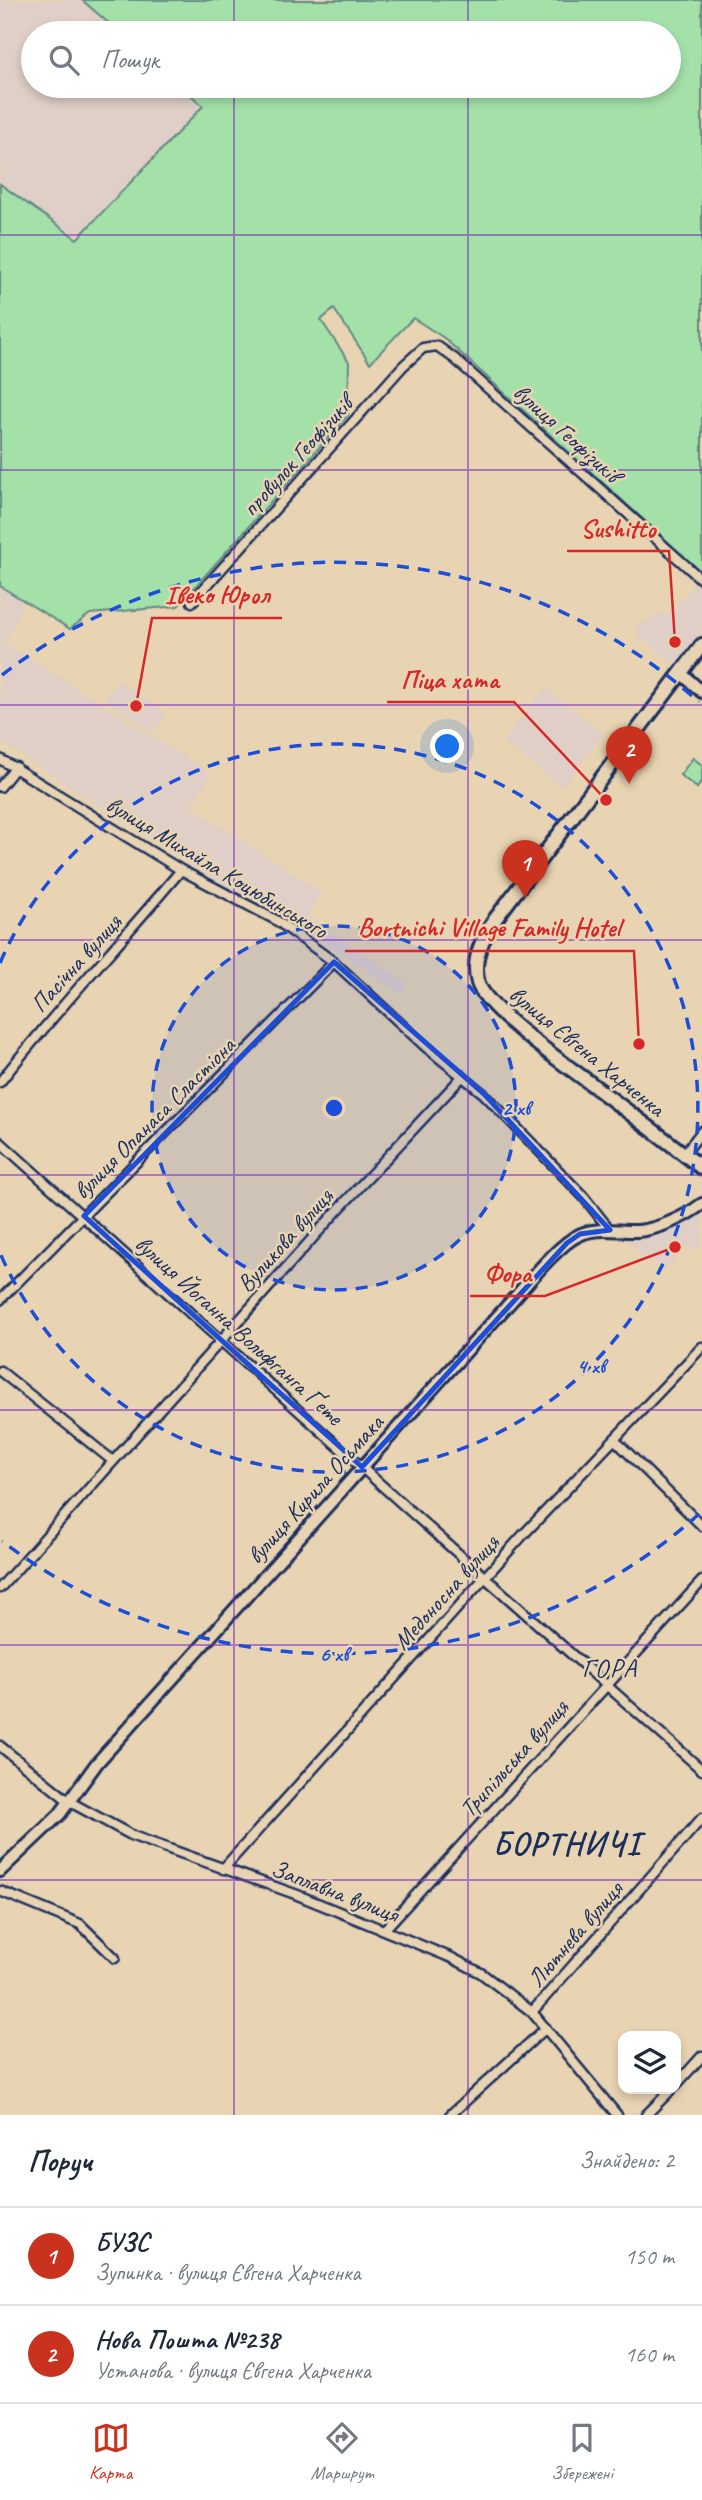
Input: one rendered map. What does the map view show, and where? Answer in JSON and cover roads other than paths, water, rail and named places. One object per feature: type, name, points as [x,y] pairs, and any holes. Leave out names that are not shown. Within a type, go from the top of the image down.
[{"type":"main road","name":"вулиця Євгена Харченка","points":[[702,645],[496,918],[479,948],[477,962],[478,981],[484,994],[494,1005],[532,1039],[702,1168]]},
{"type":"street","name":"вулиця Геофізиків","points":[[437,346],[566,456],[702,580]]},
{"type":"street","name":"провулок Геофізиків","points":[[192,602],[403,366],[423,348],[437,346]]},
{"type":"street","points":[[681,673],[702,692]]},
{"type":"street","name":"вулиця Михайла Коцюбинського","points":[[0,759],[181,870],[276,920],[334,962],[398,1023],[484,1094],[583,1196],[610,1230]]},
{"type":"street","points":[[0,787],[16,767]]},
{"type":"street","name":"Пасічна вулиця","points":[[0,1082],[57,1012],[122,941],[181,870]]},
{"type":"street","name":"вулиця Опанаса Сластіона","points":[[0,1300],[334,962]]},
{"type":"street","name":"Вуликова вулиця","points":[[0,1588],[336,1212],[462,1077]]},
{"type":"street","points":[[684,1154],[702,1131]]},
{"type":"street","name":"вулиця Йоганна Вольфганга Ґете","points":[[0,1142],[702,1770]]},
{"type":"street","name":"вулиця Кирила Осьмака","points":[[0,1871],[46,1829],[97,1763],[567,1243],[580,1234],[610,1230],[640,1231],[660,1226],[702,1204]]},
{"type":"street","name":"Медоносна вулиця","points":[[223,1869],[485,1577],[702,1347]]},
{"type":"street","points":[[0,1371],[113,1461]]},
{"type":"street","points":[[615,1440],[702,1526]]},
{"type":"street","name":"Трипільська вулиця","points":[[384,1930],[702,1581]]},
{"type":"street","name":"Заплавна вулиця","points":[[1,1749],[70,1801],[133,1836],[295,1894],[452,1958],[481,1973],[533,2012],[617,2115]]},
{"type":"street","name":"Лютнева вулиця","points":[[533,2012],[702,1818]]},
{"type":"street","points":[[0,1891],[80,1924],[115,1958]]},
{"type":"street","points":[[450,2115],[546,2028]]},
{"type":"street","points":[[681,2079],[702,2056]]},
{"type":"street","points":[[646,2115],[667,2094]]},
{"type":"place","name":"Sushitto","points":[[675,642]]},
{"type":"place","name":"Івеко Юрол","points":[[136,706]]},
{"type":"place","name":"Нова Пошта №238","points":[[629,784]]},
{"type":"place","name":"Піца хата","points":[[606,800]]},
{"type":"place","name":"БУЗС","points":[[525,898]]},
{"type":"place","name":"Bortnichi Village Family Hotel","points":[[639,1044]]},
{"type":"place","name":"Фора","points":[[675,1247]]},
{"type":"district","name":"ГОРА","points":[[610,1668]]},
{"type":"district","name":"БОРТНИЧІ","points":[[567,1843]]}]
